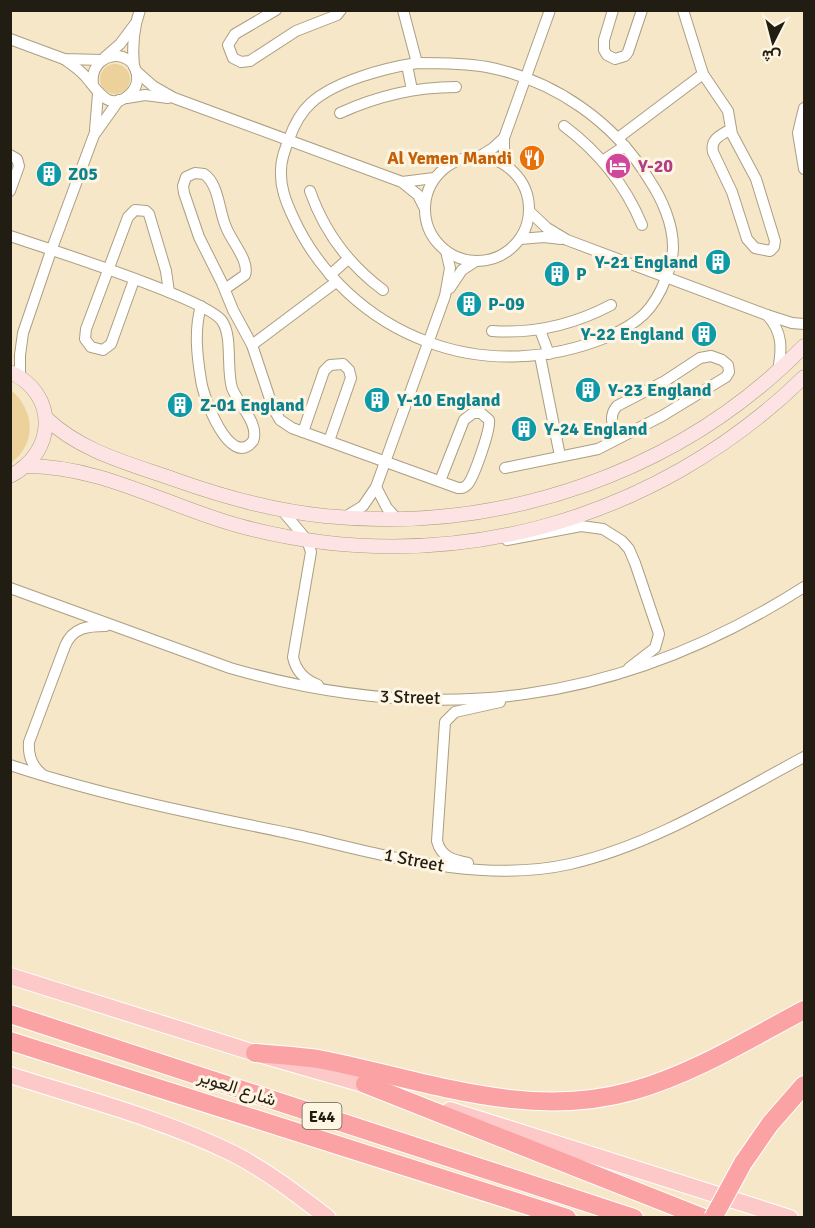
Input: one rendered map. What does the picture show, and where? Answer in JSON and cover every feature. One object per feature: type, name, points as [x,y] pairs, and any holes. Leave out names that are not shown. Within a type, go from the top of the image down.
[{"type":"highway","points":[[255,1053],[317,1059],[494,1099],[548,1103],[576,1102],[630,1092],[679,1075],[804,1010]]},
{"type":"highway","name":"شارع العوير","points":[[10,1014],[634,1218]]},
{"type":"highway","name":"شارع العوير","points":[[10,1041],[567,1218]]},
{"type":"highway","points":[[364,1084],[704,1218]]},
{"type":"highway","points":[[713,1218],[743,1163],[770,1124],[804,1084]]},
{"type":"main road","points":[[10,976],[255,1053],[551,1140],[790,1218]]},
{"type":"main road","points":[[10,1075],[168,1125],[235,1155],[295,1192],[328,1218]]},
{"type":"street","points":[[94,135],[96,90],[93,71],[120,44],[135,24],[140,10]]},
{"type":"street","points":[[276,10],[232,37],[228,45],[233,58],[241,62],[250,60],[296,31],[337,15],[341,10]]},
{"type":"street","points":[[403,10],[412,64],[412,90]]},
{"type":"street","points":[[508,167],[504,154],[504,138],[550,10]]},
{"type":"street","points":[[613,10],[603,45],[607,54],[615,59],[625,56],[628,52],[642,10]]},
{"type":"street","points":[[683,10],[703,74],[728,111],[731,129],[748,160],[764,198],[775,241],[770,251],[755,248],[747,239],[732,192],[713,152],[714,140],[731,129]]},
{"type":"street","points":[[10,476],[27,466],[37,454],[43,440],[46,418],[36,392],[15,374],[22,333],[94,135],[137,84],[135,24]]},
{"type":"street","points":[[10,39],[64,59],[81,72],[108,100],[145,95],[174,98]]},
{"type":"street","points":[[64,59],[121,57],[148,82],[174,98],[402,182],[418,195],[424,208],[428,228],[446,251],[477,261]]},
{"type":"street","points":[[412,64],[472,65],[526,78],[576,103],[621,142],[645,172],[666,214],[673,238],[666,277],[651,308],[634,323],[592,342],[544,355],[518,357],[484,355],[428,343],[380,317],[333,279],[298,228],[284,193],[281,172],[288,141],[302,114],[316,99],[359,77],[412,64]]},
{"type":"street","points":[[604,160],[621,142],[703,74]]},
{"type":"street","points":[[340,113],[368,101],[412,90],[456,87]]},
{"type":"street","points":[[804,108],[798,134],[804,170]]},
{"type":"street","points":[[564,126],[604,160],[625,190],[642,225]]},
{"type":"street","points":[[480,156],[504,138]]},
{"type":"street","points":[[10,155],[17,159],[19,166],[10,191]]},
{"type":"street","points":[[424,208],[429,187],[434,178],[443,168],[467,157],[480,156],[508,167],[520,179],[527,194],[529,211],[520,239],[501,255],[477,261],[462,270],[445,296]]},
{"type":"street","points":[[225,289],[245,276],[246,265],[226,230],[212,181],[200,173],[190,174],[186,177],[183,186],[198,237],[252,345],[276,414],[286,425],[303,432],[386,460],[440,481],[458,488],[468,484],[490,428],[489,420],[484,415],[473,413],[464,420],[440,481]]},
{"type":"street","points":[[402,182],[434,178]]},
{"type":"street","points":[[310,190],[323,222],[348,259],[383,290]]},
{"type":"street","points":[[134,280],[111,345],[103,350],[94,349],[87,343],[85,334],[128,217],[135,210],[146,211],[151,219],[166,272],[169,292]]},
{"type":"street","points":[[529,211],[547,228],[567,240],[767,315],[792,323],[804,324]]},
{"type":"street","points":[[10,236],[169,292],[201,306],[217,315],[225,327],[231,382],[235,396],[255,431],[253,441],[246,448],[240,449],[231,445],[205,399],[200,379],[196,338],[201,306]]},
{"type":"street","points":[[520,239],[544,237],[567,240]]},
{"type":"street","points":[[343,518],[363,506],[376,487],[445,296],[450,268],[446,251]]},
{"type":"street","points":[[252,345],[333,279],[348,259]]},
{"type":"street","points":[[492,331],[540,330],[583,319],[611,305]]},
{"type":"street","points":[[767,315],[776,327],[780,339],[781,352],[778,371]]},
{"type":"street","points":[[540,330],[560,456]]},
{"type":"street","points":[[10,349],[22,333]]},
{"type":"street","points":[[46,418],[66,435],[94,450],[207,491],[281,509],[343,518],[398,520],[449,517],[507,508],[563,493],[609,477],[642,462],[690,436],[735,405],[778,371],[804,346]]},
{"type":"street","points":[[505,468],[560,456],[588,453],[662,416],[726,377],[729,372],[728,365],[722,360],[704,357],[617,406],[612,411],[611,419],[617,438]]},
{"type":"street","points":[[303,432],[324,371],[330,365],[343,364],[349,370],[351,378],[329,441]]},
{"type":"street","points":[[483,541],[531,531],[578,516],[676,473],[749,426],[804,377]]},
{"type":"street","points":[[27,466],[47,466],[87,473],[224,521],[261,531],[339,544],[391,547],[428,546],[527,537],[581,526],[603,529],[622,541],[629,549],[659,633],[655,648],[620,675]]},
{"type":"street","points":[[376,487],[387,508],[398,520]]},
{"type":"street","points":[[281,509],[307,540],[311,552],[303,606],[294,645],[294,663],[300,673],[310,681],[341,693]]},
{"type":"street","name":"3 Street","points":[[10,588],[230,668],[288,683],[341,693],[414,699],[515,697],[620,675],[695,647],[756,617],[804,587]]},
{"type":"street","points":[[45,777],[33,765],[29,742],[67,640],[81,628],[113,626]]},
{"type":"street","points":[[497,870],[450,859],[441,852],[438,846],[444,727],[448,718],[455,712],[515,697]]},
{"type":"street","name":"1 Street","points":[[10,765],[45,777],[121,797],[379,853],[459,868],[497,870],[545,868],[592,858],[615,850],[673,826],[804,758]]},
{"type":"shaded area","points":[[115,64],[126,68],[130,79],[126,90],[115,94],[104,90],[100,79],[104,68]]},
{"type":"shaded area","points":[[11,390],[25,407],[30,427],[25,446],[11,463]]},
{"type":"place","name":"Al Yemen Mandi","points":[[532,158]]},
{"type":"place","name":"Y-20","points":[[618,166]]},
{"type":"place","name":"Z05","points":[[49,174]]},
{"type":"place","name":"Y-21 England","points":[[718,262]]},
{"type":"place","name":"P","points":[[557,274]]},
{"type":"place","name":"P-09","points":[[469,304]]},
{"type":"place","name":"Y-22 England","points":[[704,334]]},
{"type":"place","name":"Y-23 England","points":[[588,390]]},
{"type":"place","name":"Y-10 England","points":[[377,400]]},
{"type":"place","name":"Z-01 England","points":[[180,405]]},
{"type":"place","name":"Y-24 England","points":[[524,429]]}]
